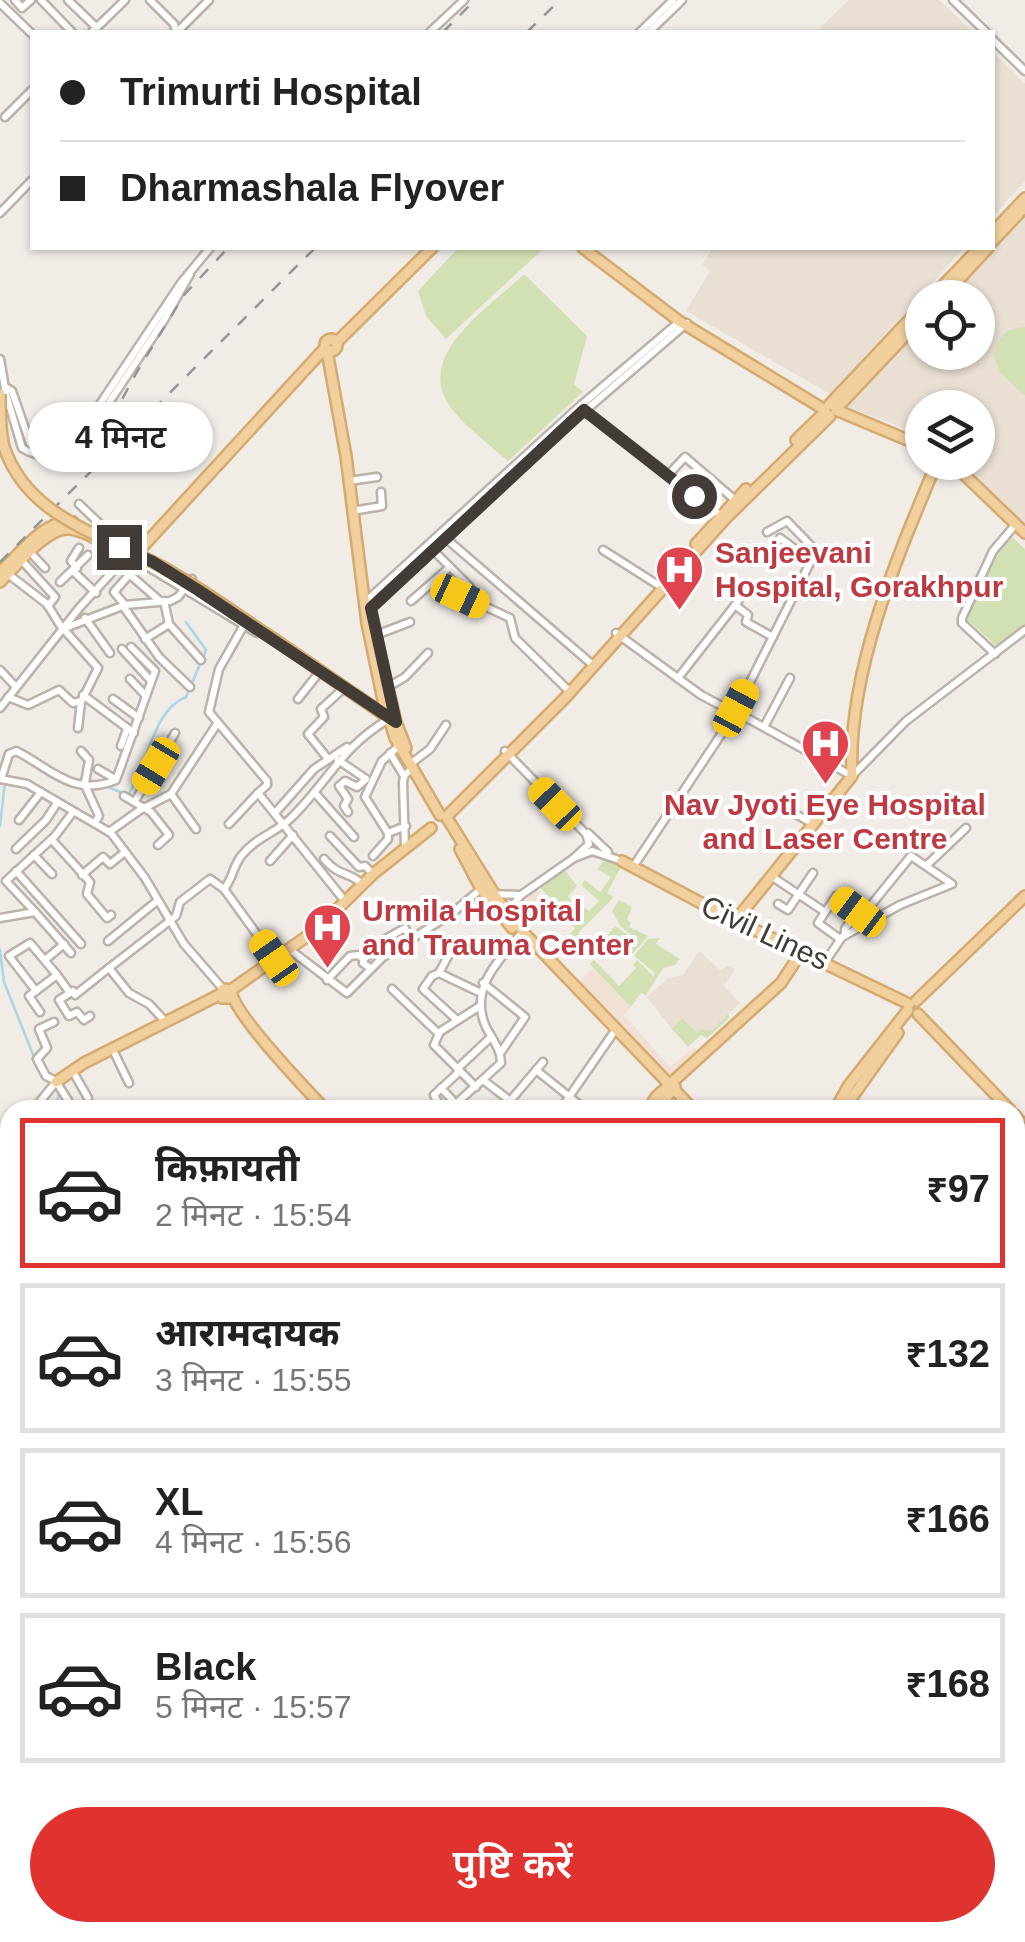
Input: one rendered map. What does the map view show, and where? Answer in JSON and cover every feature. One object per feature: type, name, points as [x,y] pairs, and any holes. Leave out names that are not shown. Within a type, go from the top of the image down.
[{"type":"main road","points":[[995,230],[1025,198]]},
{"type":"main road","points":[[995,240],[1025,207]]},
{"type":"main road","points":[[4,573],[52,534],[70,529],[132,554],[330,345],[427,250]]},
{"type":"main road","points":[[589,250],[684,322],[830,410],[905,439]]},
{"type":"main road","points":[[948,280],[977,250]]},
{"type":"main road","points":[[958,280],[985,250]]},
{"type":"main road","points":[[56,1082],[164,1020],[226,993],[316,930],[373,874],[444,817],[592,665],[734,500],[830,410],[905,325]]},
{"type":"main road","points":[[618,635],[723,517],[905,335]]},
{"type":"main road","points":[[330,345],[368,605],[394,750],[444,817],[519,936],[566,978]]},
{"type":"main road","points":[[0,582],[45,530],[64,521],[75,522],[129,548],[137,545],[314,350],[330,345]]},
{"type":"main road","points":[[3,391],[4,448],[22,478],[48,508],[80,530],[170,572],[363,698],[391,720],[409,769]]},
{"type":"main road","points":[[736,920],[852,776],[850,746],[876,620],[929,480]]},
{"type":"main road","points":[[970,480],[1025,533]]},
{"type":"main road","points":[[368,605],[388,687],[387,699]]},
{"type":"main road","points":[[363,698],[387,699]]},
{"type":"main road","name":"Civil Lines","points":[[622,861],[915,1008],[999,1100]]},
{"type":"main road","points":[[488,890],[681,1100]]},
{"type":"main road","points":[[841,1100],[915,1008],[1025,899]]},
{"type":"main road","points":[[660,1100],[781,983],[804,951]]},
{"type":"main road","points":[[226,993],[317,1100]]},
{"type":"main road","points":[[850,1100],[915,1008]]},
{"type":"street","points":[[14,0],[22,8],[31,0]]},
{"type":"street","points":[[41,0],[70,30]]},
{"type":"street","points":[[68,0],[94,30],[125,0]]},
{"type":"street","points":[[150,0],[176,30]]},
{"type":"street","points":[[179,30],[209,0]]},
{"type":"street","points":[[432,30],[464,0]]},
{"type":"street","points":[[642,30],[672,0]]},
{"type":"street","points":[[651,30],[682,0]]},
{"type":"street","points":[[953,0],[984,30]]},
{"type":"street","points":[[0,2],[30,32]]},
{"type":"street","points":[[995,42],[1025,71]]},
{"type":"street","points":[[5,117],[30,92]]},
{"type":"street","points":[[0,213],[30,182]]},
{"type":"street","points":[[0,358],[3,391],[22,448],[33,454],[53,454],[78,447],[208,250]]},
{"type":"street","points":[[368,605],[582,408],[684,322]]},
{"type":"street","points":[[582,408],[723,517]]},
{"type":"street","points":[[668,475],[684,457],[734,500]]},
{"type":"street","points":[[351,481],[377,477]]},
{"type":"street","points":[[355,511],[382,506],[381,492]]},
{"type":"street","points":[[78,504],[120,544]]},
{"type":"street","points":[[634,867],[735,713],[811,562],[816,548],[788,522],[783,521],[767,532]]},
{"type":"street","points":[[995,654],[962,624],[962,618],[993,551],[1016,524]]},
{"type":"street","points":[[368,605],[433,550],[443,536]]},
{"type":"street","points":[[443,536],[592,665]]},
{"type":"street","points":[[780,538],[811,562]]},
{"type":"street","points":[[79,548],[71,560],[75,570],[96,592]]},
{"type":"street","points":[[433,550],[470,586]]},
{"type":"street","points":[[603,550],[658,586]]},
{"type":"street","points":[[30,552],[45,568]]},
{"type":"street","points":[[0,708],[64,628],[132,554]]},
{"type":"street","points":[[132,554],[192,579],[279,638],[275,644],[132,554]]},
{"type":"street","points":[[60,582],[88,555]]},
{"type":"street","points":[[25,564],[55,596],[48,606]]},
{"type":"street","points":[[121,567],[162,602],[170,624],[200,660]]},
{"type":"street","points":[[412,601],[450,567]]},
{"type":"street","points":[[4,573],[48,606],[98,668],[82,698],[78,728]]},
{"type":"street","points":[[129,575],[114,592],[145,640],[190,687]]},
{"type":"street","points":[[64,628],[124,606],[178,597],[192,579]]},
{"type":"street","points":[[460,596],[512,620],[515,638],[568,690]]},
{"type":"street","points":[[678,678],[737,602],[748,615],[746,622],[773,637]]},
{"type":"street","points":[[86,618],[110,653]]},
{"type":"street","points":[[376,635],[410,622]]},
{"type":"street","points":[[145,640],[170,624]]},
{"type":"street","points":[[229,824],[267,786],[267,781],[210,712],[226,652],[244,625]]},
{"type":"street","points":[[618,635],[708,700],[852,776],[906,721],[1025,630]]},
{"type":"street","points":[[131,648],[155,671]]},
{"type":"street","points":[[122,649],[151,681]]},
{"type":"street","points":[[388,687],[405,677],[428,653]]},
{"type":"street","points":[[121,746],[139,718],[159,656]]},
{"type":"street","points":[[0,670],[16,687]]},
{"type":"street","points":[[298,699],[321,670]]},
{"type":"street","points":[[764,727],[790,678]]},
{"type":"street","points":[[130,679],[146,696]]},
{"type":"street","points":[[328,758],[308,734],[324,717],[321,709],[345,687]]},
{"type":"street","points":[[8,698],[28,706],[60,690],[73,703],[82,698]]},
{"type":"street","points":[[82,698],[130,731]]},
{"type":"street","points":[[114,698],[139,718]]},
{"type":"street","points":[[275,813],[328,758],[391,720]]},
{"type":"street","points":[[109,832],[170,794],[217,724]]},
{"type":"street","points":[[404,848],[409,769],[430,749],[446,725]]},
{"type":"street","points":[[116,780],[130,731]]},
{"type":"street","points":[[135,800],[174,733]]},
{"type":"street","points":[[224,889],[232,879],[238,859],[250,846],[285,823],[352,746]]},
{"type":"street","points":[[348,812],[344,806],[348,800],[339,786],[346,781],[358,787],[368,781],[394,750]]},
{"type":"street","points":[[116,780],[84,783],[58,778],[16,751],[6,759],[2,779],[22,782],[109,832],[126,852],[168,921],[206,973],[226,993]]},
{"type":"street","points":[[81,751],[89,760],[84,783],[98,816],[95,822]]},
{"type":"street","points":[[508,752],[592,846],[622,861]]},
{"type":"street","points":[[338,760],[368,781]]},
{"type":"street","points":[[98,769],[116,780]]},
{"type":"street","points":[[309,774],[322,784]]},
{"type":"street","points":[[368,781],[365,797],[388,833],[388,840],[373,856]]},
{"type":"street","points":[[19,820],[40,792]]},
{"type":"street","points":[[315,793],[354,836]]},
{"type":"street","points":[[170,794],[196,830]]},
{"type":"street","points":[[258,794],[344,900]]},
{"type":"street","points":[[124,796],[146,808],[169,835],[158,844]]},
{"type":"street","points":[[773,801],[813,824]]},
{"type":"street","points":[[16,849],[58,803]]},
{"type":"street","points":[[71,953],[6,881],[52,840],[73,812]]},
{"type":"street","points":[[388,833],[406,826]]},
{"type":"street","points":[[926,866],[966,828]]},
{"type":"street","points":[[270,861],[293,835]]},
{"type":"street","points":[[330,836],[359,866],[366,866],[373,874]]},
{"type":"street","points":[[52,840],[91,884],[87,894],[108,918],[111,915]]},
{"type":"street","points":[[507,912],[520,895],[592,846]]},
{"type":"street","points":[[82,875],[103,857],[110,864],[126,852]]},
{"type":"street","points":[[34,855],[52,874]]},
{"type":"street","points":[[825,962],[845,929],[910,856],[952,884],[843,937]]},
{"type":"street","points":[[324,860],[340,875],[352,875],[362,884]]},
{"type":"street","points":[[16,871],[81,944]]},
{"type":"street","points":[[778,904],[788,910],[812,873]]},
{"type":"street","points":[[771,876],[826,912]]},
{"type":"street","points":[[36,991],[8,958],[30,943],[75,994],[179,912],[180,902],[203,883],[214,880],[274,958]]},
{"type":"street","points":[[289,948],[347,993],[370,968],[488,890],[520,895]]},
{"type":"street","points":[[843,937],[819,924],[836,896],[871,921]]},
{"type":"street","points":[[108,941],[157,901]]},
{"type":"street","points":[[0,918],[36,914],[48,906]]},
{"type":"street","points":[[364,960],[400,930],[405,928],[411,941]]},
{"type":"street","points":[[459,1100],[501,1062],[480,1006],[480,992],[519,936]]},
{"type":"street","points":[[45,960],[64,944]]},
{"type":"street","points":[[454,945],[439,973],[432,976],[423,990],[457,1020]]},
{"type":"street","points":[[327,980],[350,956],[358,955],[370,968]]},
{"type":"street","points":[[109,968],[129,993],[164,1020]]},
{"type":"street","points":[[439,973],[480,992]]},
{"type":"street","points":[[40,1012],[29,996],[57,975]]},
{"type":"street","points":[[483,983],[526,1017],[500,1053]]},
{"type":"street","points":[[392,989],[438,1033]]},
{"type":"street","points":[[70,992],[60,1000],[68,1016],[77,1012],[84,1020],[90,1016]]},
{"type":"street","points":[[476,1087],[434,1045],[438,1033],[480,1006]]},
{"type":"street","points":[[54,1022],[39,1029],[47,1048],[37,1059],[66,1099]]},
{"type":"street","points":[[567,1100],[614,1028]]},
{"type":"street","points":[[439,1100],[434,1096],[492,1038]]},
{"type":"street","points":[[113,1050],[129,1083]]},
{"type":"street","points":[[511,1100],[543,1062]]},
{"type":"street","points":[[72,1070],[88,1098]]},
{"type":"street","points":[[536,1070],[573,1100]]},
{"type":"street","points":[[483,1080],[509,1100]]},
{"type":"street","points":[[41,1100],[56,1082]]},
{"type":"street","points":[[441,1088],[446,1100]]},
{"type":"shaded area","points":[[849,0],[939,0],[971,30],[818,30]]},
{"type":"shaded area","points":[[995,54],[1025,84],[1025,181],[995,214]]},
{"type":"shaded area","points":[[1025,211],[1025,525],[978,480],[995,480],[995,390],[905,390],[905,429],[843,405],[905,338],[905,370],[995,370],[995,280],[960,280],[988,250],[995,250],[995,243]]},
{"type":"shaded area","points":[[712,250],[962,250],[935,280],[905,280],[905,312],[830,394],[686,311],[710,271],[702,264]]},
{"type":"shaded area","points":[[534,889],[551,904],[527,928],[517,906]]},
{"type":"shaded area","points":[[699,951],[720,970],[729,966],[735,969],[724,986],[740,1003],[711,1031],[698,1034],[682,1018],[672,1029],[647,997],[668,978],[683,975]]},
{"type":"shaded area","points":[[594,967],[631,1007],[619,1020],[625,1016],[670,1067],[694,1047],[699,1053],[674,1077],[668,1077],[579,981]]},
{"type":"green space","points":[[456,250],[542,250],[446,339],[426,316],[418,291]]},
{"type":"green space","points":[[524,274],[587,336],[574,384],[583,392],[508,461],[451,408],[442,388],[441,369],[460,334]]},
{"type":"green space","points":[[1025,327],[1025,396],[1001,373],[995,359],[997,345],[1012,329]]},
{"type":"green space","points":[[1011,536],[1025,549],[1025,626],[998,648],[966,618],[997,553]]},
{"type":"green space","points":[[605,859],[621,867],[607,893],[614,897],[578,933],[583,940],[590,939],[584,945],[587,951],[570,934],[575,928],[539,886],[564,869],[577,886],[568,896],[578,910],[582,907],[589,911],[599,901],[581,885],[585,880],[600,892],[611,877],[597,869]]},
{"type":"green space","points":[[619,900],[632,907],[627,920],[631,923],[629,927],[648,936],[628,959],[605,939],[615,926],[639,943],[612,911]]},
{"type":"green space","points":[[660,938],[656,944],[680,959],[663,968],[646,995],[641,993],[631,1007],[590,964],[594,960],[619,986],[636,968],[633,965],[637,960],[654,977],[654,972],[634,956],[648,939]]},
{"type":"green space","points":[[728,1014],[730,1017],[707,1038],[701,1035],[688,1047],[672,1029],[682,1018],[697,1033],[702,1029],[711,1031]]},
{"type":"waterway","points":[[105,786],[128,795],[165,714],[186,697],[206,650],[186,622]]},
{"type":"waterway","points":[[26,760],[67,783]]},
{"type":"waterway","points":[[0,826],[6,773]]},
{"type":"waterway","points":[[0,950],[4,982],[34,1057]]},
{"type":"waterway","points":[[57,1100],[60,1091]]},
{"type":"railway","points":[[445,30],[475,0]]},
{"type":"railway","points":[[529,30],[560,0]]},
{"type":"railway","points":[[88,462],[184,295],[226,250]]},
{"type":"railway","points":[[0,562],[313,250]]},
{"type":"place","name":"Sanjeevani Hospital, Gorakhpur","points":[[680,612]]},
{"type":"place","name":"Nav Jyoti Eye Hospital and Laser Centre","points":[[825,786]]},
{"type":"place","name":"Urmila Hospital and Trauma Center","points":[[327,970]]},
{"type":"route","points":[[119,547],[153,562],[198,590],[396,722],[371,608],[584,410],[694,496]]}]
